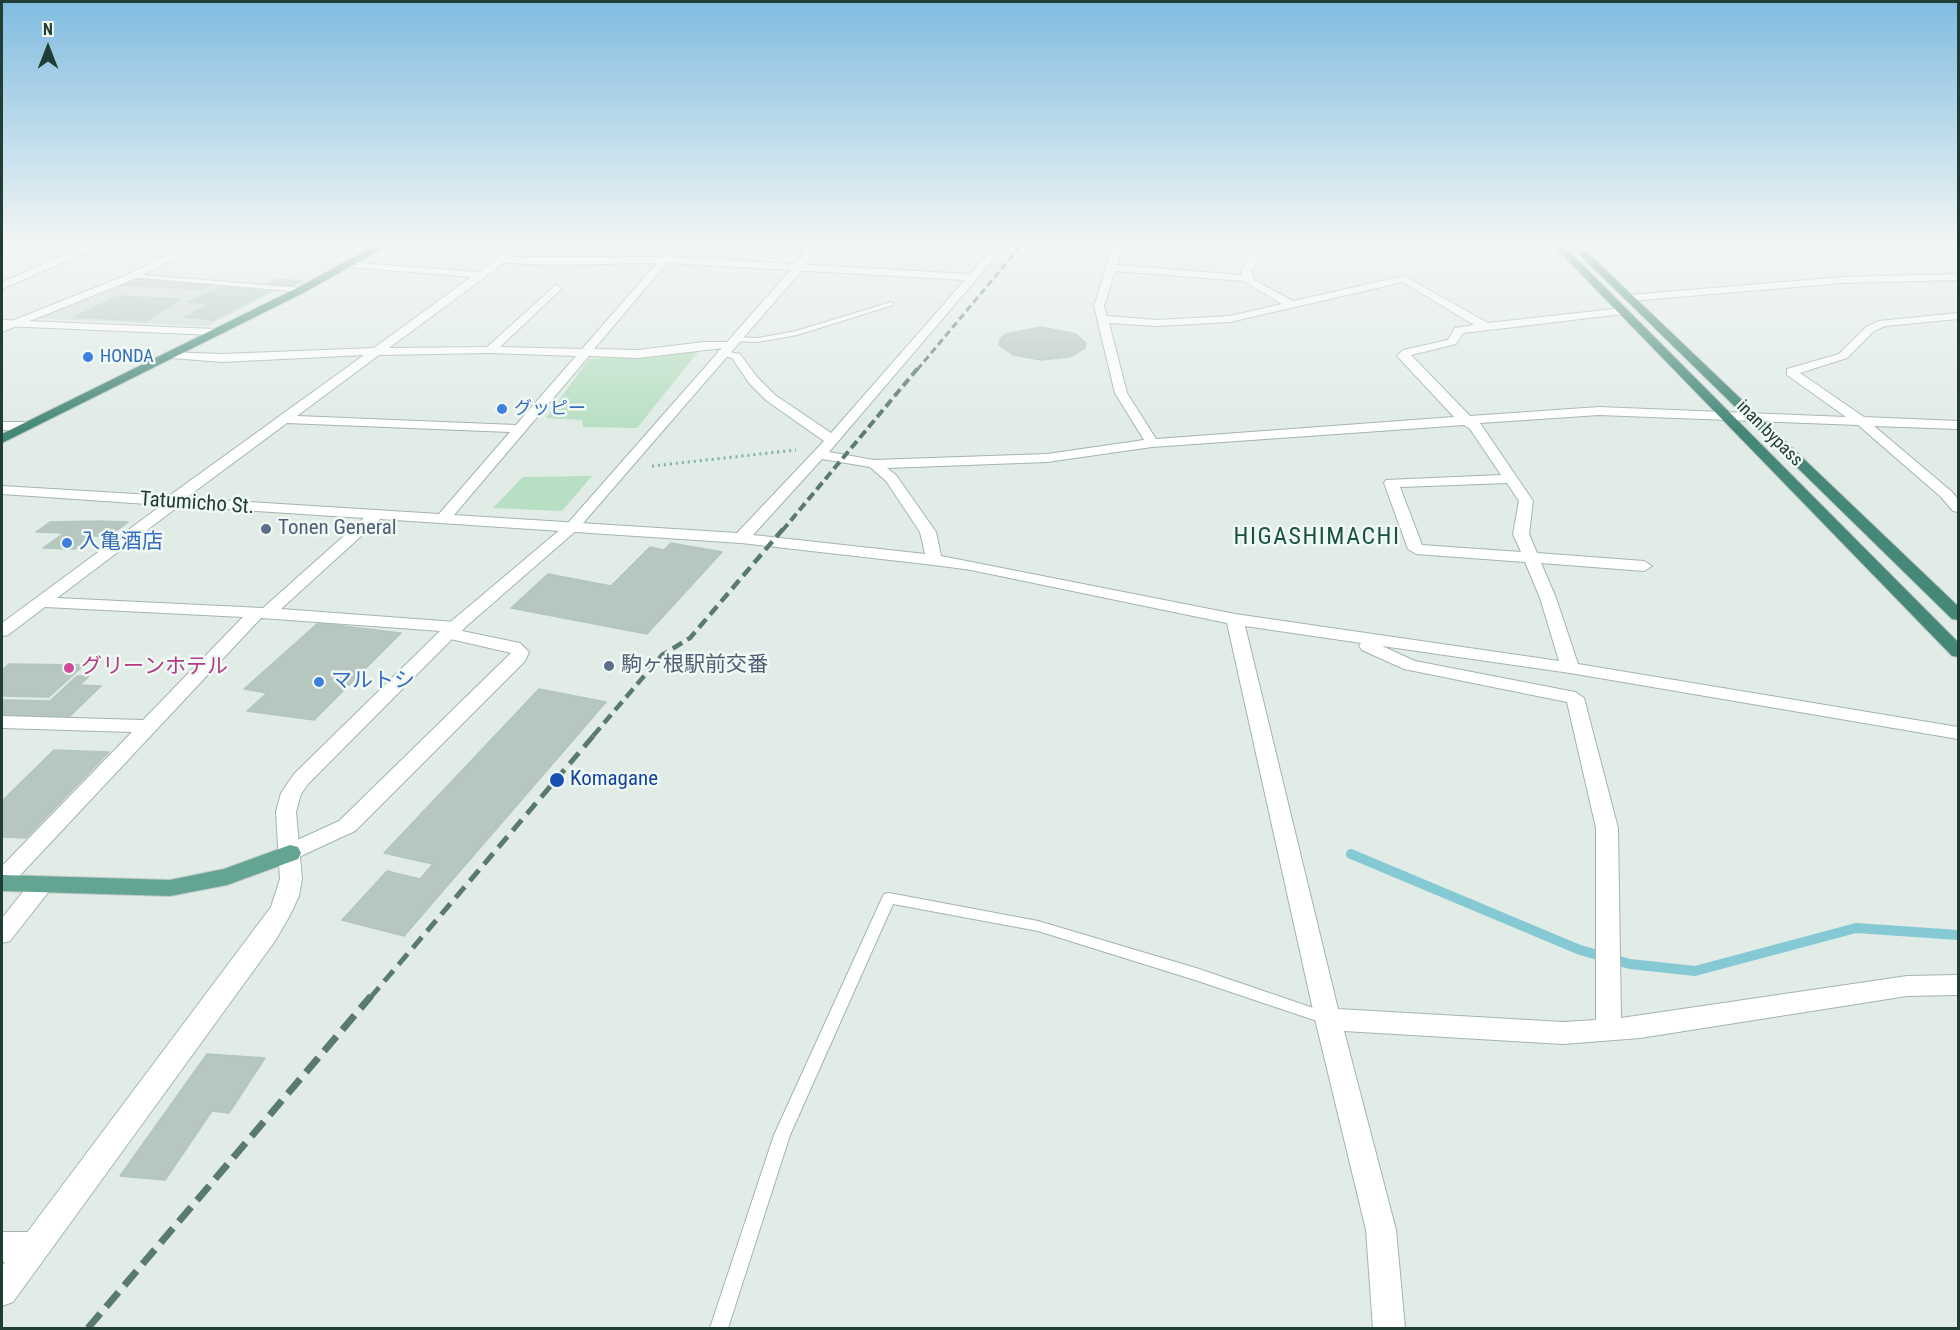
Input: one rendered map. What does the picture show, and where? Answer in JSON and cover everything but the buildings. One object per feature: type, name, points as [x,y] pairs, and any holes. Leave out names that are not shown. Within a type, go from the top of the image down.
[{"type":"highway","points":[[2,438],[272,304]]},
{"type":"highway","name":"inan bypass","points":[[1616,304],[1959,652]]},
{"type":"highway","name":"inan bypass","points":[[1636,304],[1959,615]]},
{"type":"main road","points":[[2,881],[170,888],[227,877],[291,853]]},
{"type":"street","points":[[2,329],[64,304]]},
{"type":"street","points":[[2,631],[283,418],[441,304]]},
{"type":"street","points":[[490,350],[539,304]]},
{"type":"street","points":[[442,520],[627,304]]},
{"type":"street","points":[[2,1291],[267,934],[288,896],[291,853],[286,812],[291,793],[301,779],[452,630],[573,526],[766,304]]},
{"type":"street","points":[[741,538],[825,447],[949,304]]},
{"type":"street","points":[[1099,304],[1121,393],[1152,443]]},
{"type":"street","points":[[1102,319],[1156,323],[1230,318],[1292,304]]},
{"type":"street","points":[[1447,304],[1486,327]]},
{"type":"street","points":[[1570,668],[1548,598],[1521,534],[1526,501],[1475,426],[1465,420],[1403,356],[1407,352],[1452,342],[1459,330],[1623,311]]},
{"type":"street","points":[[1959,316],[1883,323],[1870,329],[1843,356],[1791,372],[1861,421],[1946,494],[1959,508]]},
{"type":"street","points":[[2,323],[215,332]]},
{"type":"street","points":[[172,354],[244,358],[376,351],[490,350],[638,354],[704,345],[728,346],[753,380],[825,447],[874,464],[1047,458],[1152,443],[1318,433],[1599,411],[1959,424]]},
{"type":"street","points":[[283,418],[521,429]]},
{"type":"street","points":[[2,426],[28,426]]},
{"type":"street","points":[[874,464],[902,491],[928,532],[934,560]]},
{"type":"street","points":[[1511,479],[1391,483],[1416,549],[1644,566]]},
{"type":"street","name":"Tatumicho St.","points":[[2,490],[741,538],[971,565],[1235,619],[1348,637]]},
{"type":"street","points":[[2,881],[149,726],[262,613],[375,516]]},
{"type":"street","points":[[40,602],[262,613],[452,630],[514,647],[520,652],[519,657],[347,826],[291,853]]},
{"type":"street","points":[[1235,619],[1328,1018],[1381,1230],[1389,1329]]},
{"type":"street","points":[[1348,637],[1570,668],[1959,733]]},
{"type":"street","points":[[1348,637],[1410,665],[1575,698],[1607,828],[1609,1029]]},
{"type":"street","points":[[2,723],[149,726]]},
{"type":"street","points":[[2,934],[42,884]]},
{"type":"street","points":[[1328,1018],[1563,1033],[1609,1029],[1907,986],[1959,985]]},
{"type":"street","points":[[2,1247],[33,1247]]},
{"type":"lane","points":[[728,346],[797,333],[891,304]]},
{"type":"lane","points":[[719,1329],[782,1135],[889,898],[1038,926],[1196,974],[1328,1018]]},
{"type":"path","points":[[621,469],[825,447]]},
{"type":"shaded area","points":[[67,304],[251,304],[209,325],[200,326],[33,318]]},
{"type":"green space","points":[[698,352],[637,428],[583,427],[582,420],[546,418],[589,359]]},
{"type":"green space","points":[[592,476],[562,511],[493,508],[523,477]]},
{"type":"waterway","points":[[1351,854],[1580,950],[1630,964],[1695,971],[1856,928],[1958,935]]},
{"type":"railway","points":[[917,370],[972,304]]},
{"type":"railway","points":[[782,531],[918,368]]},
{"type":"railway","points":[[593,736],[662,655],[690,638],[783,529]]},
{"type":"railway","points":[[370,998],[594,735]]},
{"type":"railway","points":[[88,1328],[371,996]]},
{"type":"place","name":"HONDA","points":[[88,357]]},
{"type":"place","name":"グッピー","points":[[502,409]]},
{"type":"place","name":"Tonen General","points":[[266,529]]},
{"type":"place","name":"入亀酒店","points":[[67,543]]},
{"type":"place","name":"駒ヶ根駅前交番","points":[[609,666]]},
{"type":"place","name":"グリーンホテル","points":[[69,668]]},
{"type":"place","name":"マルトシ","points":[[319,682]]},
{"type":"place","name":"Komagane","points":[[557,780]]},
{"type":"district","name":"HIGASHIMACHI","points":[[1317,538]]}]
